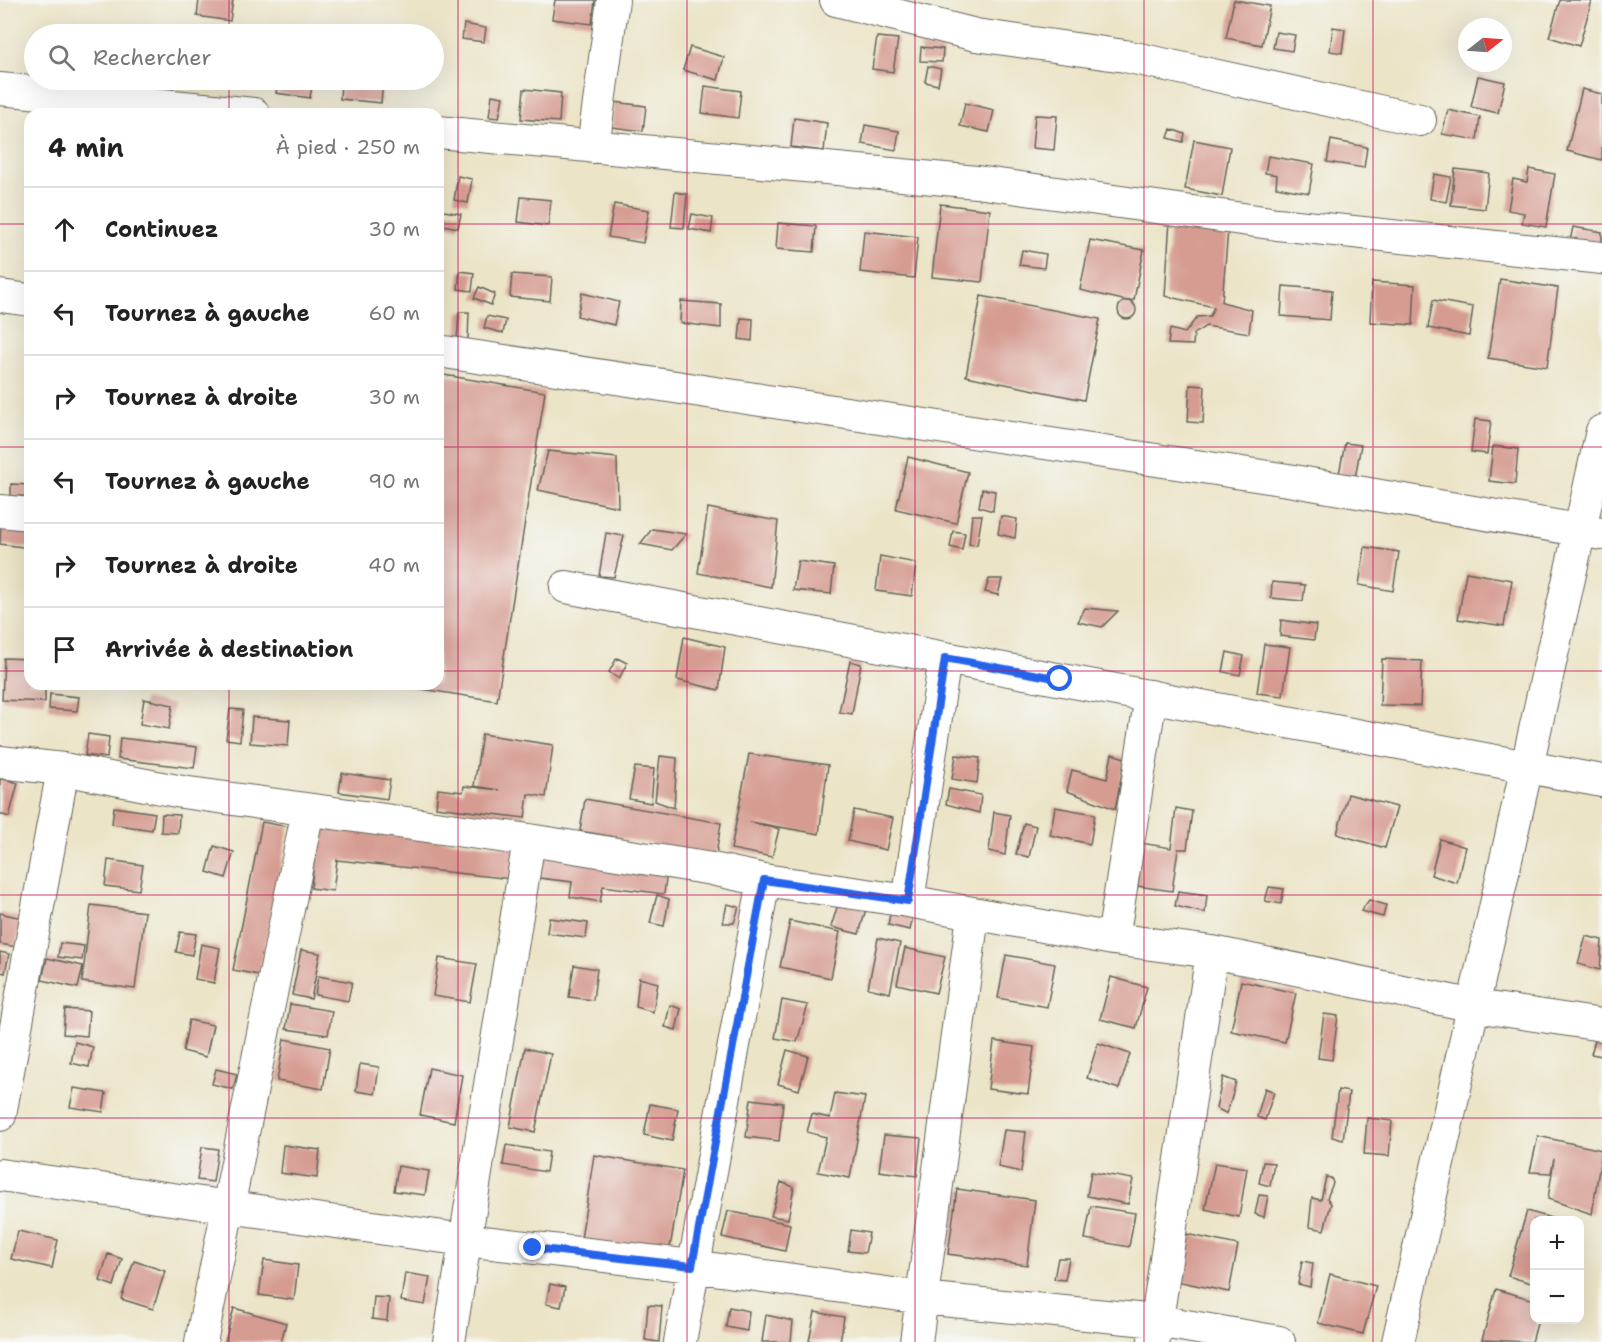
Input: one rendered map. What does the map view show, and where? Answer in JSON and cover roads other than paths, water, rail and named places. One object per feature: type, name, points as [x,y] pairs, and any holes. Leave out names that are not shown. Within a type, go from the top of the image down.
[{"type":"street","points":[[593,147],[613,0]]},
{"type":"street","points":[[836,0],[976,35],[1125,56],[1420,120]]},
{"type":"street","points":[[0,89],[188,108]]},
{"type":"street","points":[[444,133],[977,182],[1277,224],[1602,258]]},
{"type":"street","points":[[0,296],[24,299]]},
{"type":"street","points":[[444,352],[1288,480],[1591,531]]},
{"type":"street","points":[[1398,1342],[1528,766],[1591,531],[1602,431]]},
{"type":"street","points":[[0,511],[24,513]]},
{"type":"street","points":[[566,587],[1602,781]]},
{"type":"street","points":[[908,901],[945,658]]},
{"type":"street","points":[[1113,939],[1151,696]]},
{"type":"street","points":[[0,762],[63,769],[182,792],[529,840],[712,869],[764,880],[908,901],[973,915],[1113,939],[1212,952],[1475,1006],[1602,1025]]},
{"type":"street","points":[[0,1115],[63,769]]},
{"type":"street","points":[[201,1342],[308,810]]},
{"type":"street","points":[[449,1342],[529,840]]},
{"type":"street","points":[[680,1342],[764,880]]},
{"type":"street","points":[[916,1342],[973,915]]},
{"type":"street","points":[[1155,1331],[1212,952]]},
{"type":"street","points":[[0,1175],[465,1240],[692,1266],[1155,1331],[1279,1342]]}]
